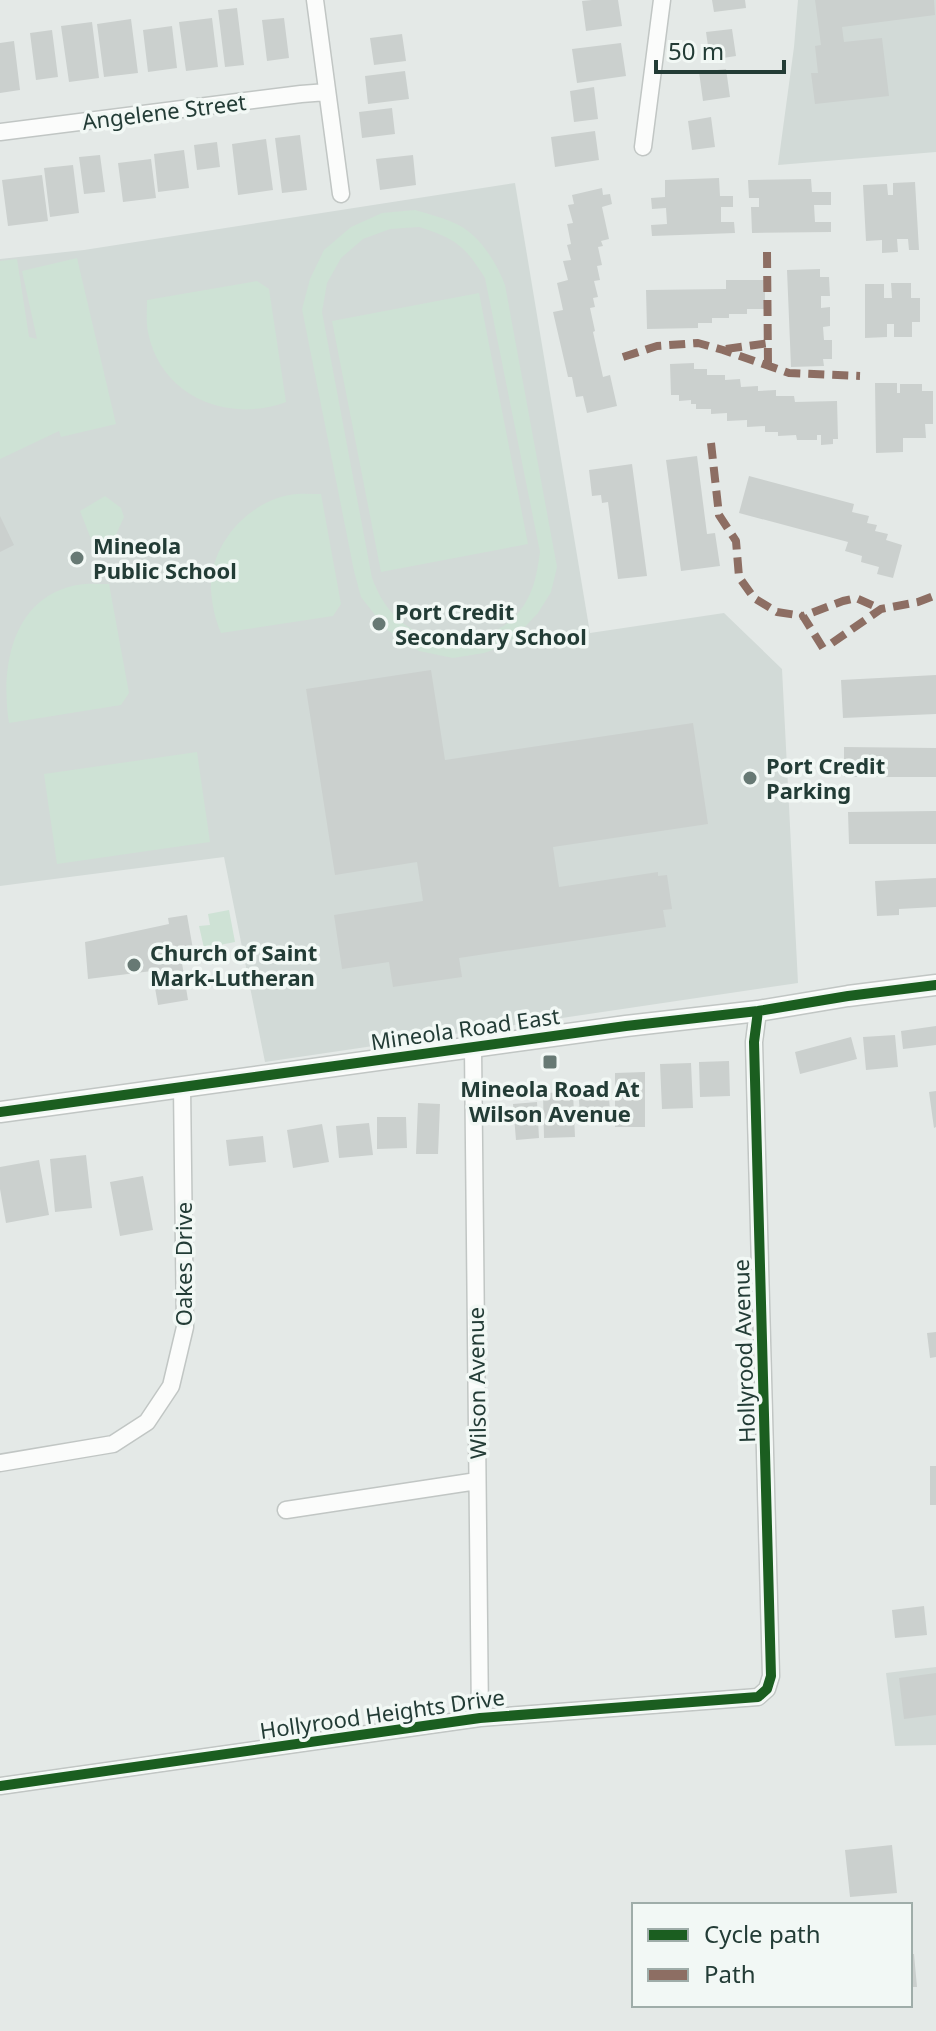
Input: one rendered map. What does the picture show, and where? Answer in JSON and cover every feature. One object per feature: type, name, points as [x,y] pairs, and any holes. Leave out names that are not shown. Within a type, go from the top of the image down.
[{"type":"street","points":[[315,0],[341,194]]},
{"type":"street","points":[[643,147],[662,0]]},
{"type":"street","name":"Angelene Street","points":[[0,132],[327,92]]},
{"type":"street","name":"Mineola Road East","points":[[0,1112],[936,985]]},
{"type":"street","name":"Hollyrood Avenue","points":[[758,1011],[754,1042],[771,1676],[767,1689]]},
{"type":"street","name":"Wilson Avenue","points":[[473,1048],[480,1718]]},
{"type":"street","name":"Oakes Drive","points":[[0,1463],[113,1444],[147,1422],[171,1386],[185,1327],[182,1087]]},
{"type":"street","points":[[286,1510],[477,1481]]},
{"type":"street","name":"Hollyrood Heights Drive","points":[[0,1786],[480,1718],[758,1697],[767,1689]]},
{"type":"shaded area","points":[[798,0],[936,0],[936,152],[778,165]]},
{"type":"shaded area","name":"Port Credit Secondary School","points":[[515,183],[590,633],[724,613],[782,669],[798,983],[265,1062],[224,857],[0,886],[0,259],[84,250]]},
{"type":"shaded area","points":[[936,1667],[936,1745],[895,1746],[886,1673]]},
{"type":"green space","points":[[415,210],[461,226],[484,248],[505,285],[557,567],[551,592],[538,613],[504,646],[484,653],[453,658],[419,651],[386,629],[361,597],[354,571],[302,309],[310,279],[324,250],[351,227],[382,213]],"holes":[[[419,227],[458,245],[485,278],[540,552],[531,592],[512,619],[497,630],[462,640],[425,635],[408,627],[387,607],[374,583],[322,312],[327,283],[341,258],[363,239],[390,229]]]},
{"type":"green space","points":[[77,258],[116,424],[61,437],[59,431],[0,459],[0,261],[17,259],[29,337],[37,339],[22,271]]},
{"type":"green space","points":[[257,281],[269,289],[286,402],[264,408],[242,409],[200,399],[166,373],[155,354],[147,328],[147,300]]},
{"type":"green space","points":[[479,293],[528,544],[381,572],[332,321]]},
{"type":"green space","points":[[293,494],[321,494],[341,604],[333,616],[221,633],[212,601],[212,574],[216,558],[234,529],[245,517],[274,500]]},
{"type":"green space","points":[[105,496],[121,508],[124,517],[114,539],[93,544],[80,511]]},
{"type":"green space","points":[[81,584],[109,584],[129,693],[121,705],[9,723],[7,679],[10,657],[25,619],[38,604],[55,592]]},
{"type":"green space","points":[[197,752],[210,842],[57,864],[44,774]]},
{"type":"green space","points":[[229,910],[235,942],[204,948],[199,926],[210,925],[208,914]]},
{"type":"building","points":[[618,0],[622,26],[586,31],[582,1]]},
{"type":"building","points":[[712,0],[745,0],[746,8],[714,12]]},
{"type":"building","points":[[815,0],[934,0],[935,15],[842,27],[844,42],[882,38],[889,96],[815,104],[811,73],[818,73],[815,46],[821,45]]},
{"type":"building","points":[[237,8],[244,65],[225,67],[218,10]]},
{"type":"building","points":[[212,18],[218,67],[186,71],[179,22]]},
{"type":"building","points":[[284,18],[289,58],[267,61],[262,20]]},
{"type":"building","points":[[131,19],[138,73],[104,77],[97,24]]},
{"type":"building","points":[[92,22],[99,78],[69,82],[61,26]]},
{"type":"building","points":[[172,26],[177,68],[148,72],[143,30]]},
{"type":"building","points":[[732,29],[736,56],[710,60],[706,32]]},
{"type":"building","points":[[52,30],[58,77],[36,80],[30,33]]},
{"type":"building","points":[[402,34],[406,61],[374,65],[370,38]]},
{"type":"building","points":[[14,41],[20,90],[0,93],[0,43]]},
{"type":"building","points":[[621,43],[626,76],[577,83],[572,49]]},
{"type":"building","points":[[726,69],[730,97],[703,101],[699,72]]},
{"type":"building","points":[[405,71],[409,99],[368,104],[365,76]]},
{"type":"building","points":[[594,87],[598,119],[574,122],[570,91]]},
{"type":"building","points":[[392,108],[395,134],[362,138],[359,112]]},
{"type":"building","points":[[711,117],[715,147],[692,150],[688,121]]},
{"type":"building","points":[[595,131],[599,160],[555,167],[551,137]]},
{"type":"building","points":[[300,135],[307,190],[282,193],[275,138]]},
{"type":"building","points":[[266,139],[273,190],[238,195],[232,144]]},
{"type":"building","points":[[217,142],[220,167],[197,170],[194,145]]},
{"type":"building","points":[[184,150],[189,188],[158,192],[154,154]]},
{"type":"building","points":[[100,155],[105,192],[84,194],[79,157]]},
{"type":"building","points":[[413,155],[416,185],[380,190],[376,159]]},
{"type":"building","points":[[151,159],[156,198],[123,202],[118,163]]},
{"type":"building","points":[[73,165],[79,213],[50,217],[44,168]]},
{"type":"building","points":[[42,175],[48,221],[8,226],[2,180]]},
{"type":"building","points":[[719,178],[720,196],[733,196],[733,207],[721,207],[721,222],[734,222],[735,233],[652,236],[651,225],[667,224],[666,208],[652,209],[651,198],[665,197],[665,180]]},
{"type":"building","points":[[811,179],[812,192],[831,192],[831,205],[814,205],[815,222],[831,222],[831,232],[752,233],[751,207],[759,207],[759,198],[749,198],[748,180]]},
{"type":"building","points":[[915,182],[919,250],[909,250],[908,239],[897,239],[898,252],[882,253],[882,240],[866,241],[863,185],[887,184],[888,195],[893,195],[893,183]]},
{"type":"building","points":[[602,188],[603,195],[610,194],[612,204],[602,207],[609,239],[601,241],[603,246],[598,247],[602,265],[597,266],[600,280],[594,281],[598,297],[593,298],[595,307],[590,308],[603,377],[610,375],[617,406],[587,413],[583,396],[576,397],[572,377],[568,377],[553,312],[563,310],[557,283],[568,280],[563,261],[571,260],[567,224],[573,223],[568,205],[574,204],[572,195]]},
{"type":"building","points":[[820,269],[820,277],[829,277],[830,296],[821,296],[821,308],[830,307],[830,326],[823,327],[824,340],[832,340],[832,359],[823,359],[824,366],[791,367],[787,270]]},
{"type":"building","points":[[726,280],[765,280],[765,309],[747,309],[747,314],[712,318],[712,323],[698,323],[698,328],[647,329],[646,290],[726,289]]},
{"type":"building","points":[[891,283],[911,283],[911,298],[920,298],[920,322],[912,322],[912,337],[894,337],[894,324],[887,324],[887,337],[865,338],[865,284],[884,284],[884,298],[892,298]]},
{"type":"building","points":[[694,363],[694,369],[707,369],[707,375],[725,375],[725,380],[740,379],[741,387],[758,386],[758,391],[776,390],[776,396],[794,396],[795,402],[837,401],[838,439],[833,439],[833,444],[821,445],[821,435],[817,435],[817,440],[797,440],[796,435],[778,436],[778,432],[765,432],[765,426],[747,427],[747,420],[727,421],[727,413],[711,414],[711,409],[696,409],[696,404],[691,404],[691,400],[679,401],[679,395],[671,395],[670,364]]},
{"type":"building","points":[[875,383],[897,383],[897,393],[900,393],[900,384],[922,384],[922,391],[933,391],[933,424],[925,424],[926,438],[903,438],[903,452],[876,453]]},
{"type":"building","points":[[697,456],[707,534],[715,533],[720,566],[681,571],[666,460]]},
{"type":"building","points":[[632,464],[647,576],[618,579],[608,502],[602,503],[601,495],[592,496],[589,470]]},
{"type":"building","points":[[749,476],[854,504],[852,512],[869,516],[867,523],[877,525],[875,531],[888,534],[886,540],[902,545],[893,578],[877,574],[879,567],[861,562],[862,556],[845,551],[848,542],[739,513]]},
{"type":"building","points":[[0,516],[14,545],[0,552]]},
{"type":"building","points":[[431,670],[445,760],[693,723],[708,824],[553,847],[559,887],[658,872],[658,876],[667,875],[672,909],[663,910],[666,927],[459,958],[462,977],[393,987],[389,962],[342,969],[334,915],[423,901],[417,862],[335,875],[306,689]]},
{"type":"building","points":[[936,675],[936,714],[843,718],[841,680]]},
{"type":"building","points":[[844,747],[936,748],[936,777],[844,777]]},
{"type":"building","points":[[936,811],[936,844],[849,844],[848,812]]},
{"type":"building","points":[[936,878],[936,907],[899,909],[899,915],[877,916],[875,881]]},
{"type":"building","name":"Church of Saint Mark-Lutheran","points":[[187,915],[194,955],[181,957],[188,1000],[158,1005],[152,971],[88,979],[85,942],[169,924],[168,918]]},
{"type":"building","points":[[936,1026],[936,1045],[903,1049],[901,1031]]},
{"type":"building","points":[[895,1035],[898,1067],[866,1070],[863,1037]]},
{"type":"building","points":[[851,1037],[857,1059],[800,1074],[795,1052]]},
{"type":"building","points":[[729,1061],[730,1096],[700,1097],[699,1062]]},
{"type":"building","points":[[691,1063],[693,1108],[662,1109],[660,1064]]},
{"type":"building","points":[[645,1072],[645,1127],[615,1127],[615,1073]]},
{"type":"building","points":[[608,1084],[610,1111],[580,1114],[578,1087]]},
{"type":"building","points":[[936,1091],[936,1127],[934,1128],[929,1092]]},
{"type":"building","points":[[573,1092],[575,1137],[544,1138],[543,1093]]},
{"type":"building","points":[[537,1102],[539,1138],[516,1140],[513,1104]]},
{"type":"building","points":[[418,1103],[440,1104],[438,1154],[416,1154]]},
{"type":"building","points":[[377,1117],[406,1117],[407,1148],[377,1149]]},
{"type":"building","points":[[369,1123],[373,1155],[339,1158],[336,1126]]},
{"type":"building","points":[[322,1124],[329,1162],[293,1168],[287,1130]]},
{"type":"building","points":[[263,1136],[266,1162],[229,1166],[226,1140]]},
{"type":"building","points":[[86,1155],[92,1208],[55,1212],[50,1159]]},
{"type":"building","points":[[39,1160],[49,1215],[6,1223],[0,1167]]},
{"type":"building","points":[[143,1176],[153,1230],[120,1236],[110,1182]]},
{"type":"building","points":[[936,1332],[936,1357],[930,1358],[927,1333]]},
{"type":"building","points":[[930,1466],[936,1466],[936,1505],[930,1505]]},
{"type":"building","points":[[924,1606],[927,1635],[895,1638],[892,1610]]},
{"type":"building","points":[[936,1673],[936,1715],[904,1719],[899,1678]]},
{"type":"building","points":[[892,1845],[897,1893],[850,1897],[845,1850]]},
{"type":"building","points":[[912,1954],[914,1954],[917,1987],[912,1987]]},
{"type":"marked path","points":[[767,252],[768,366]]},
{"type":"marked path","points":[[623,357],[657,346],[698,343],[789,373],[860,376]]},
{"type":"marked path","points":[[726,349],[769,343]]},
{"type":"marked path","points":[[711,443],[719,515],[736,541],[739,577],[754,598],[777,612],[803,616]]},
{"type":"marked path","points":[[832,643],[881,609],[936,595]]},
{"type":"marked path","points":[[823,648],[803,616],[856,598],[881,609]]},
{"type":"cycle path","points":[[0,1112],[936,985]]},
{"type":"cycle path","points":[[0,1786],[480,1718],[758,1697],[767,1689],[771,1676],[754,1042],[758,1011]]},
{"type":"place","name":"Mineola Public School","points":[[77,558]]},
{"type":"place","name":"Port Credit Secondary School","points":[[379,624]]},
{"type":"place","name":"Port Credit Parking","points":[[750,778]]},
{"type":"place","name":"Church of Saint Mark-Lutheran","points":[[134,965]]},
{"type":"place","name":"Mineola Road At Wilson Avenue","points":[[550,1062]]}]
